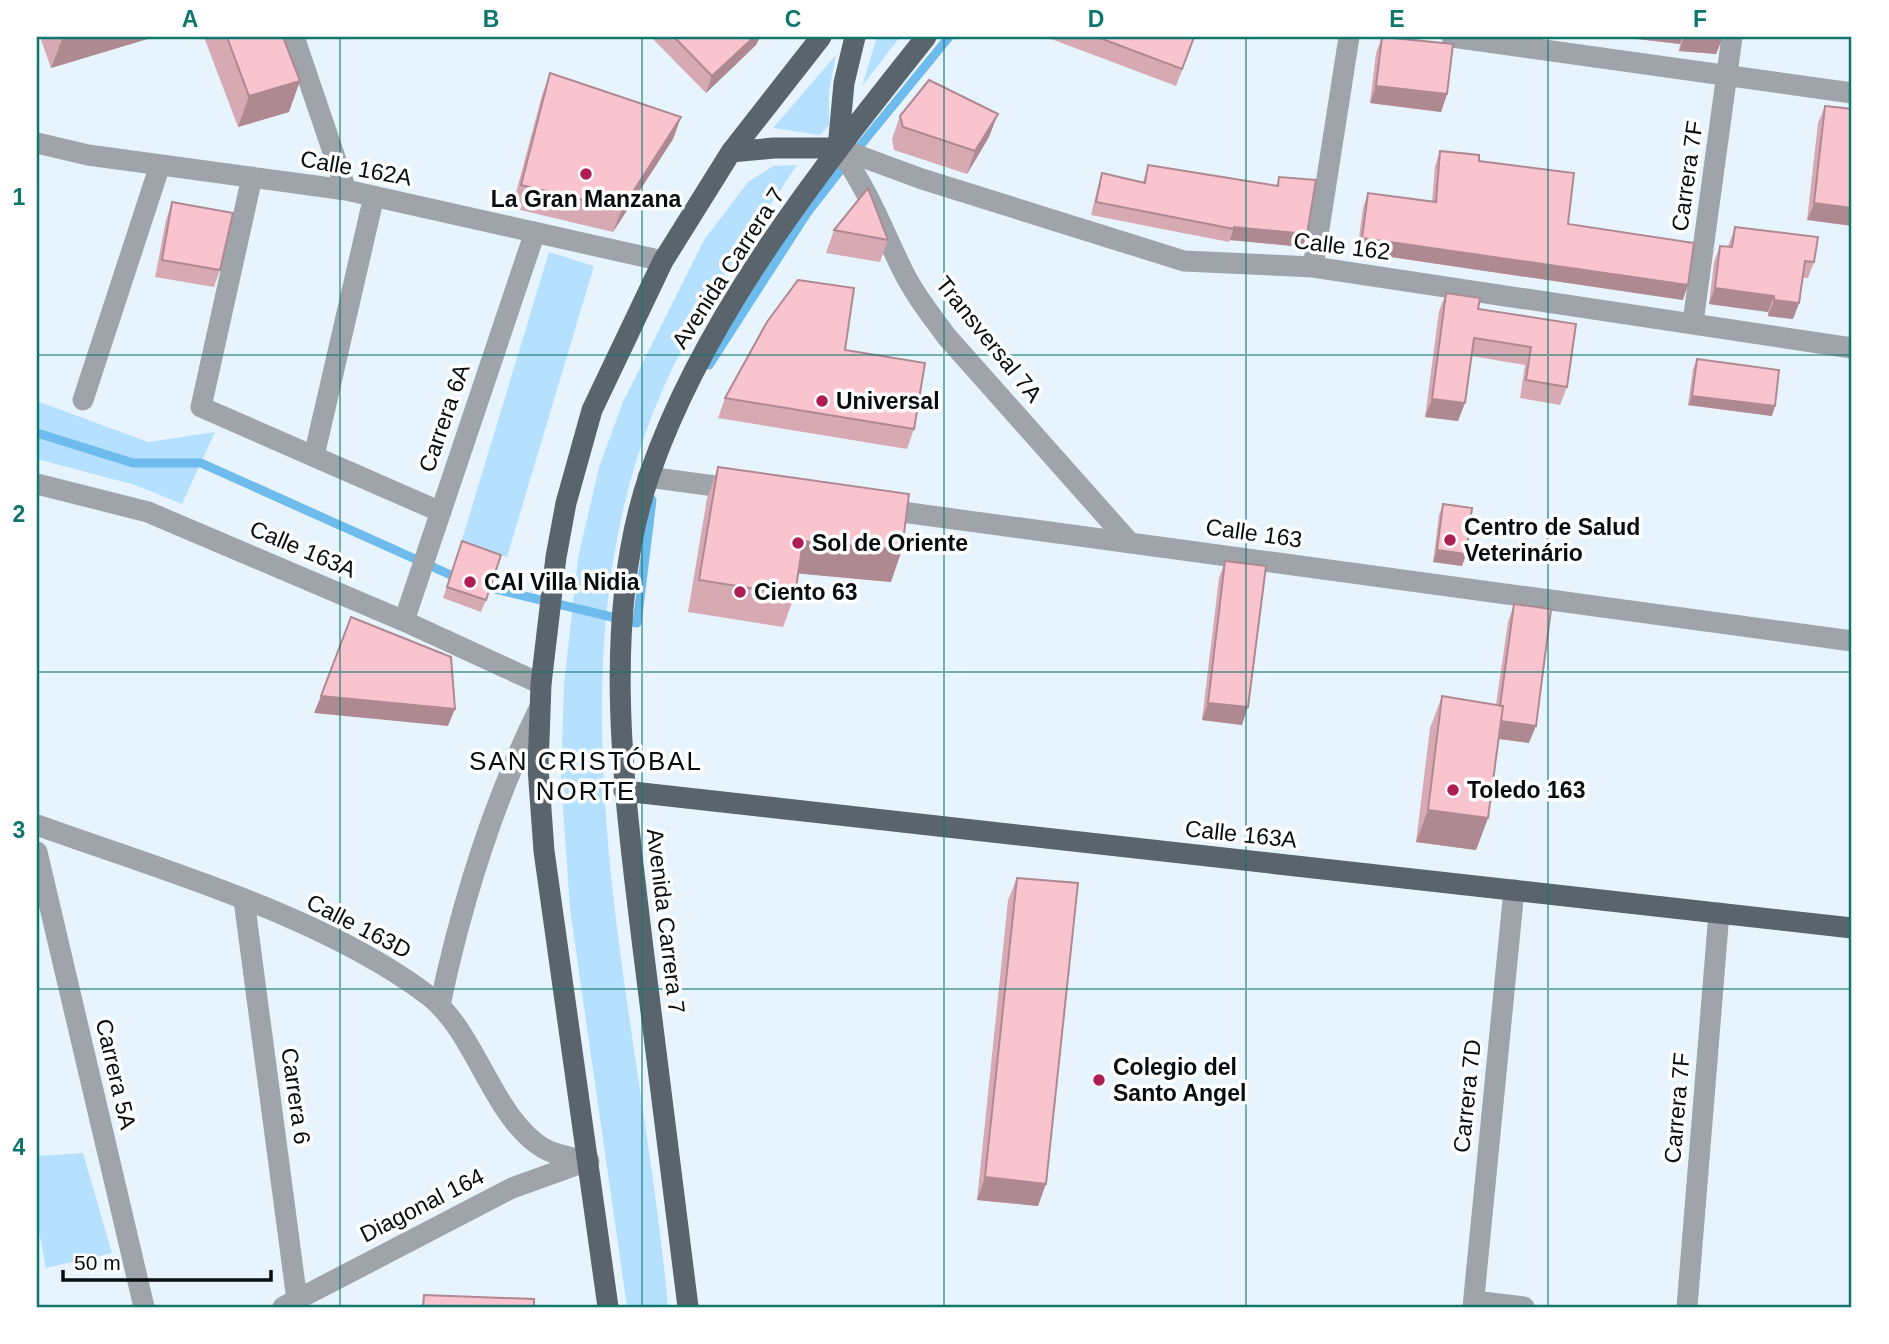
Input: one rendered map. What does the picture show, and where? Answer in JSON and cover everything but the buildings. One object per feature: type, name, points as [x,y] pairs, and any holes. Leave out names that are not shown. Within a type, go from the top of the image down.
[{"type":"main road","points":[[608,1307],[544,851],[538,768],[541,684],[555,557],[592,410],[625,335],[663,261],[731,152],[821,37]]},
{"type":"main road","points":[[731,152],[774,148],[838,148],[844,83],[855,37]]},
{"type":"main road","name":"Avenida Carrera 7","points":[[688,1307],[620,741],[626,599],[631,554],[648,477],[688,379],[724,315],[838,148],[926,37]]},
{"type":"main road","name":"Calle 163A","points":[[624,791],[1852,928]]},
{"type":"street","points":[[293,37],[346,190]]},
{"type":"street","points":[[1313,267],[1349,37]]},
{"type":"street","points":[[1452,37],[1852,93]]},
{"type":"street","name":"Carrera 7F","points":[[1693,322],[1732,37]]},
{"type":"street","name":"Calle 162A","points":[[37,142],[88,155],[346,190],[663,261]]},
{"type":"street","name":"Calle 162","points":[[838,148],[922,179],[1184,261],[1313,267],[1852,348]]},
{"type":"street","name":"Transversal 7A","points":[[838,148],[864,186],[902,270],[934,319],[1130,543]]},
{"type":"street","points":[[83,400],[160,164]]},
{"type":"street","points":[[253,177],[201,407],[441,512]]},
{"type":"street","points":[[314,456],[374,196]]},
{"type":"street","name":"Carrera 6A","points":[[404,621],[535,232]]},
{"type":"street","points":[[648,477],[751,491]]},
{"type":"street","name":"Calle 163A","points":[[37,484],[148,512],[404,621],[541,684]]},
{"type":"street","name":"Calle 163","points":[[859,506],[1852,641]]},
{"type":"street","points":[[440,1004],[457,927],[478,857],[512,763],[539,709]]},
{"type":"street","name":"Calle 163D","points":[[37,825],[244,900],[358,950],[402,975],[440,1004],[506,1107],[536,1143],[559,1154],[589,1161]]},
{"type":"street","name":"Carrera 5A","points":[[37,852],[144,1307]]},
{"type":"street","name":"Carrera 7D","points":[[1473,1304],[1514,890]]},
{"type":"street","name":"Carrera 6","points":[[244,900],[290,1304]]},
{"type":"street","name":"Carrera 7F","points":[[1687,1307],[1719,913]]},
{"type":"street","name":"Diagonal 164","points":[[290,1304],[512,1188],[589,1161]]},
{"type":"street","points":[[1473,1304],[1524,1307]]},
{"type":"shaded area","points":[[877,37],[900,37],[862,86]]},
{"type":"shaded area","points":[[836,55],[829,92],[829,125],[820,135],[773,128]]},
{"type":"shaded area","points":[[797,165],[738,253],[702,313],[655,408],[622,516],[605,627],[602,740],[609,854],[668,1307],[627,1307],[570,909],[561,780],[564,684],[578,558],[599,467],[623,402],[704,240],[748,182],[773,166]]},
{"type":"shaded area","points":[[549,252],[594,266],[507,557],[461,543]]},
{"type":"shaded area","points":[[37,401],[148,442],[215,432],[182,504],[135,485],[37,459]]},
{"type":"shaded area","points":[[83,1153],[112,1253],[46,1268],[37,1221],[37,1156]]},
{"type":"waterway","points":[[855,152],[949,37]]},
{"type":"waterway","points":[[709,365],[807,213],[846,163]]},
{"type":"waterway","points":[[37,433],[133,463],[201,463],[462,580]]},
{"type":"waterway","points":[[478,585],[637,623],[652,500]]},
{"type":"place","name":"La Gran Manzana","points":[[586,174]]},
{"type":"place","name":"Universal","points":[[822,401]]},
{"type":"place","name":"Centro de Salud Veterinário","points":[[1450,540]]},
{"type":"place","name":"Sol de Oriente","points":[[798,543]]},
{"type":"place","name":"CAI Villa Nidia","points":[[470,582]]},
{"type":"place","name":"Ciento 63","points":[[740,592]]},
{"type":"place","name":"Toledo 163","points":[[1453,790]]},
{"type":"place","name":"Colegio del Santo Angel","points":[[1099,1080]]},
{"type":"district","name":"SAN CRISTÓBAL NORTE","points":[[586,776]]}]
